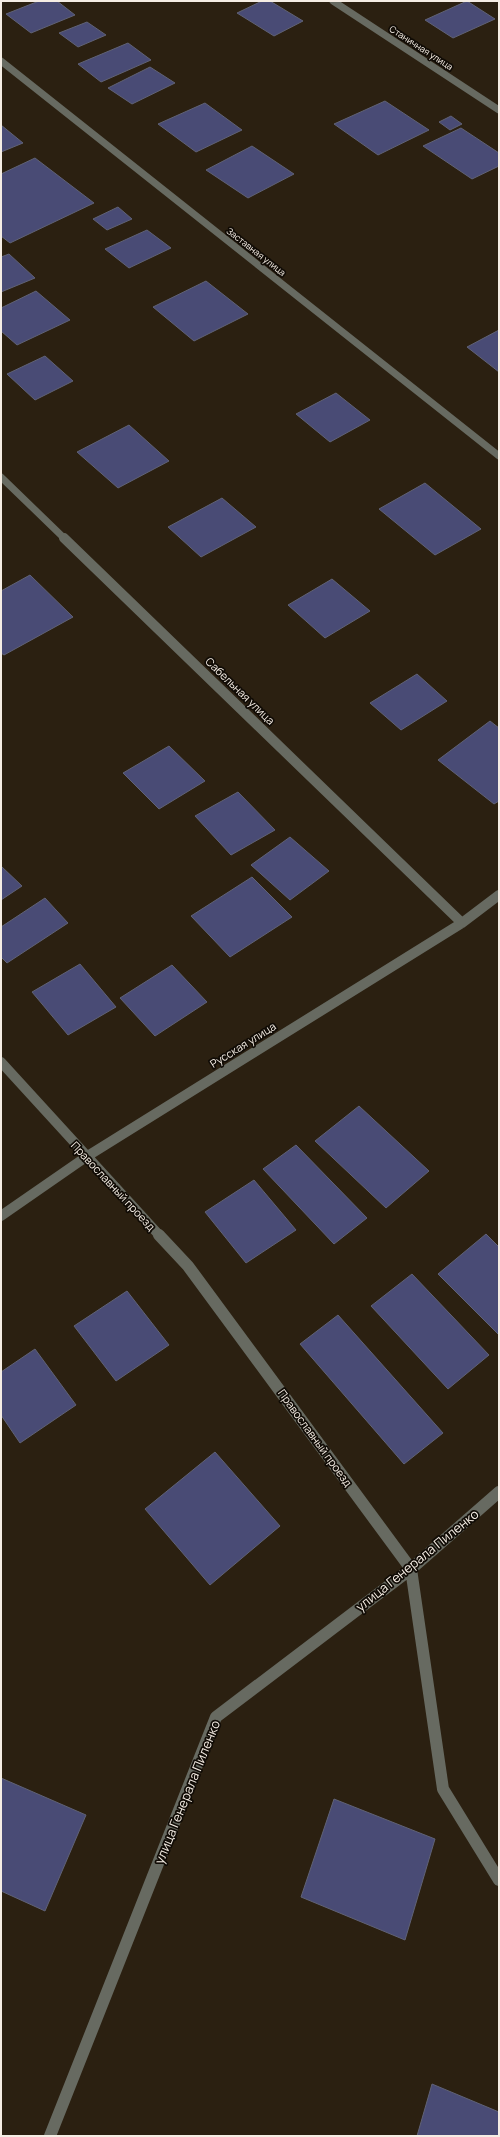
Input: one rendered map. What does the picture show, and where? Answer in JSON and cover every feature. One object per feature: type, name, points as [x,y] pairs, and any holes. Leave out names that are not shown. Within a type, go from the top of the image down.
[{"type":"street","name":"Станичная улица","points":[[333,1],[499,110]]},
{"type":"street","name":"Заставная улица","points":[[1,61],[499,456]]},
{"type":"street","name":"Сабельная улица","points":[[1,477],[462,923]]},
{"type":"street","name":"Русская улица","points":[[1,1216],[86,1157],[462,923],[499,895]]},
{"type":"street","name":"Православный проезд","points":[[1,1062],[86,1157],[188,1266],[411,1569],[443,1789],[499,1880]]},
{"type":"street","name":"улица Генерала Пиленко","points":[[50,2136],[216,1717],[411,1569],[499,1492]]},
{"type":"building","points":[[39,1],[57,1],[75,15],[31,33],[6,14]]},
{"type":"building","points":[[262,1],[270,1],[303,21],[274,36],[237,13]]},
{"type":"building","points":[[467,1],[495,19],[453,38],[425,20]]},
{"type":"building","points":[[87,22],[106,35],[78,47],[59,33]]},
{"type":"building","points":[[128,43],[151,60],[101,82],[78,64]]},
{"type":"building","points":[[150,67],[175,83],[132,104],[108,88]]},
{"type":"building","points":[[385,101],[429,130],[378,155],[334,124]]},
{"type":"building","points":[[205,103],[242,130],[196,152],[158,124]]},
{"type":"building","points":[[451,116],[462,124],[450,130],[439,122]]},
{"type":"building","points":[[1,125],[23,143],[1,152]]},
{"type":"building","points":[[461,128],[499,153],[499,166],[472,179],[423,146]]},
{"type":"building","points":[[252,146],[294,174],[248,198],[206,170]]},
{"type":"building","points":[[35,158],[94,203],[10,243],[1,236],[1,174]]},
{"type":"building","points":[[118,207],[132,219],[107,230],[93,219]]},
{"type":"building","points":[[147,230],[171,248],[129,268],[105,249]]},
{"type":"building","points":[[9,254],[35,278],[1,292],[1,257]]},
{"type":"building","points":[[206,281],[248,314],[194,341],[153,307]]},
{"type":"building","points":[[36,291],[70,320],[17,345],[1,331],[1,308]]},
{"type":"building","points":[[499,330],[499,372],[467,347]]},
{"type":"building","points":[[45,356],[73,381],[35,400],[7,374]]},
{"type":"building","points":[[336,393],[370,420],[330,442],[296,414]]},
{"type":"building","points":[[129,425],[169,461],[118,488],[77,452]]},
{"type":"building","points":[[425,483],[481,529],[435,555],[379,509]]},
{"type":"building","points":[[222,498],[256,527],[201,557],[168,527]]},
{"type":"building","points":[[30,575],[73,617],[4,655],[1,653],[1,591]]},
{"type":"building","points":[[332,579],[370,611],[325,638],[288,605]]},
{"type":"building","points":[[417,674],[447,701],[401,730],[370,703]]},
{"type":"building","points":[[490,721],[499,728],[499,801],[494,804],[438,760]]},
{"type":"building","points":[[169,746],[205,781],[159,809],[123,773]]},
{"type":"building","points":[[238,792],[275,830],[231,855],[195,816]]},
{"type":"building","points":[[290,837],[329,871],[290,900],[251,865]]},
{"type":"building","points":[[1,866],[22,886],[1,900]]},
{"type":"building","points":[[252,877],[292,917],[230,957],[191,916]]},
{"type":"building","points":[[45,898],[68,923],[7,963],[1,957],[1,927]]},
{"type":"building","points":[[80,964],[116,1007],[68,1035],[32,992]]},
{"type":"building","points":[[172,965],[207,1002],[155,1036],[120,998]]},
{"type":"building","points":[[359,1106],[429,1171],[386,1208],[315,1141]]},
{"type":"building","points":[[296,1145],[367,1218],[334,1244],[263,1169]]},
{"type":"building","points":[[254,1180],[296,1230],[246,1263],[205,1212]]},
{"type":"building","points":[[486,1234],[499,1247],[499,1335],[438,1274]]},
{"type":"building","points":[[412,1274],[489,1355],[448,1389],[371,1306]]},
{"type":"building","points":[[127,1291],[169,1345],[116,1381],[74,1326]]},
{"type":"building","points":[[338,1315],[443,1433],[404,1464],[300,1344]]},
{"type":"building","points":[[35,1349],[76,1405],[20,1443],[1,1415],[1,1372]]},
{"type":"building","points":[[215,1452],[280,1526],[210,1585],[145,1509]]},
{"type":"building","points":[[1,1778],[86,1815],[45,1911],[1,1891]]},
{"type":"building","points":[[334,1799],[435,1839],[405,1940],[301,1897]]},
{"type":"building","points":[[432,2084],[499,2112],[499,2136],[417,2136]]}]
